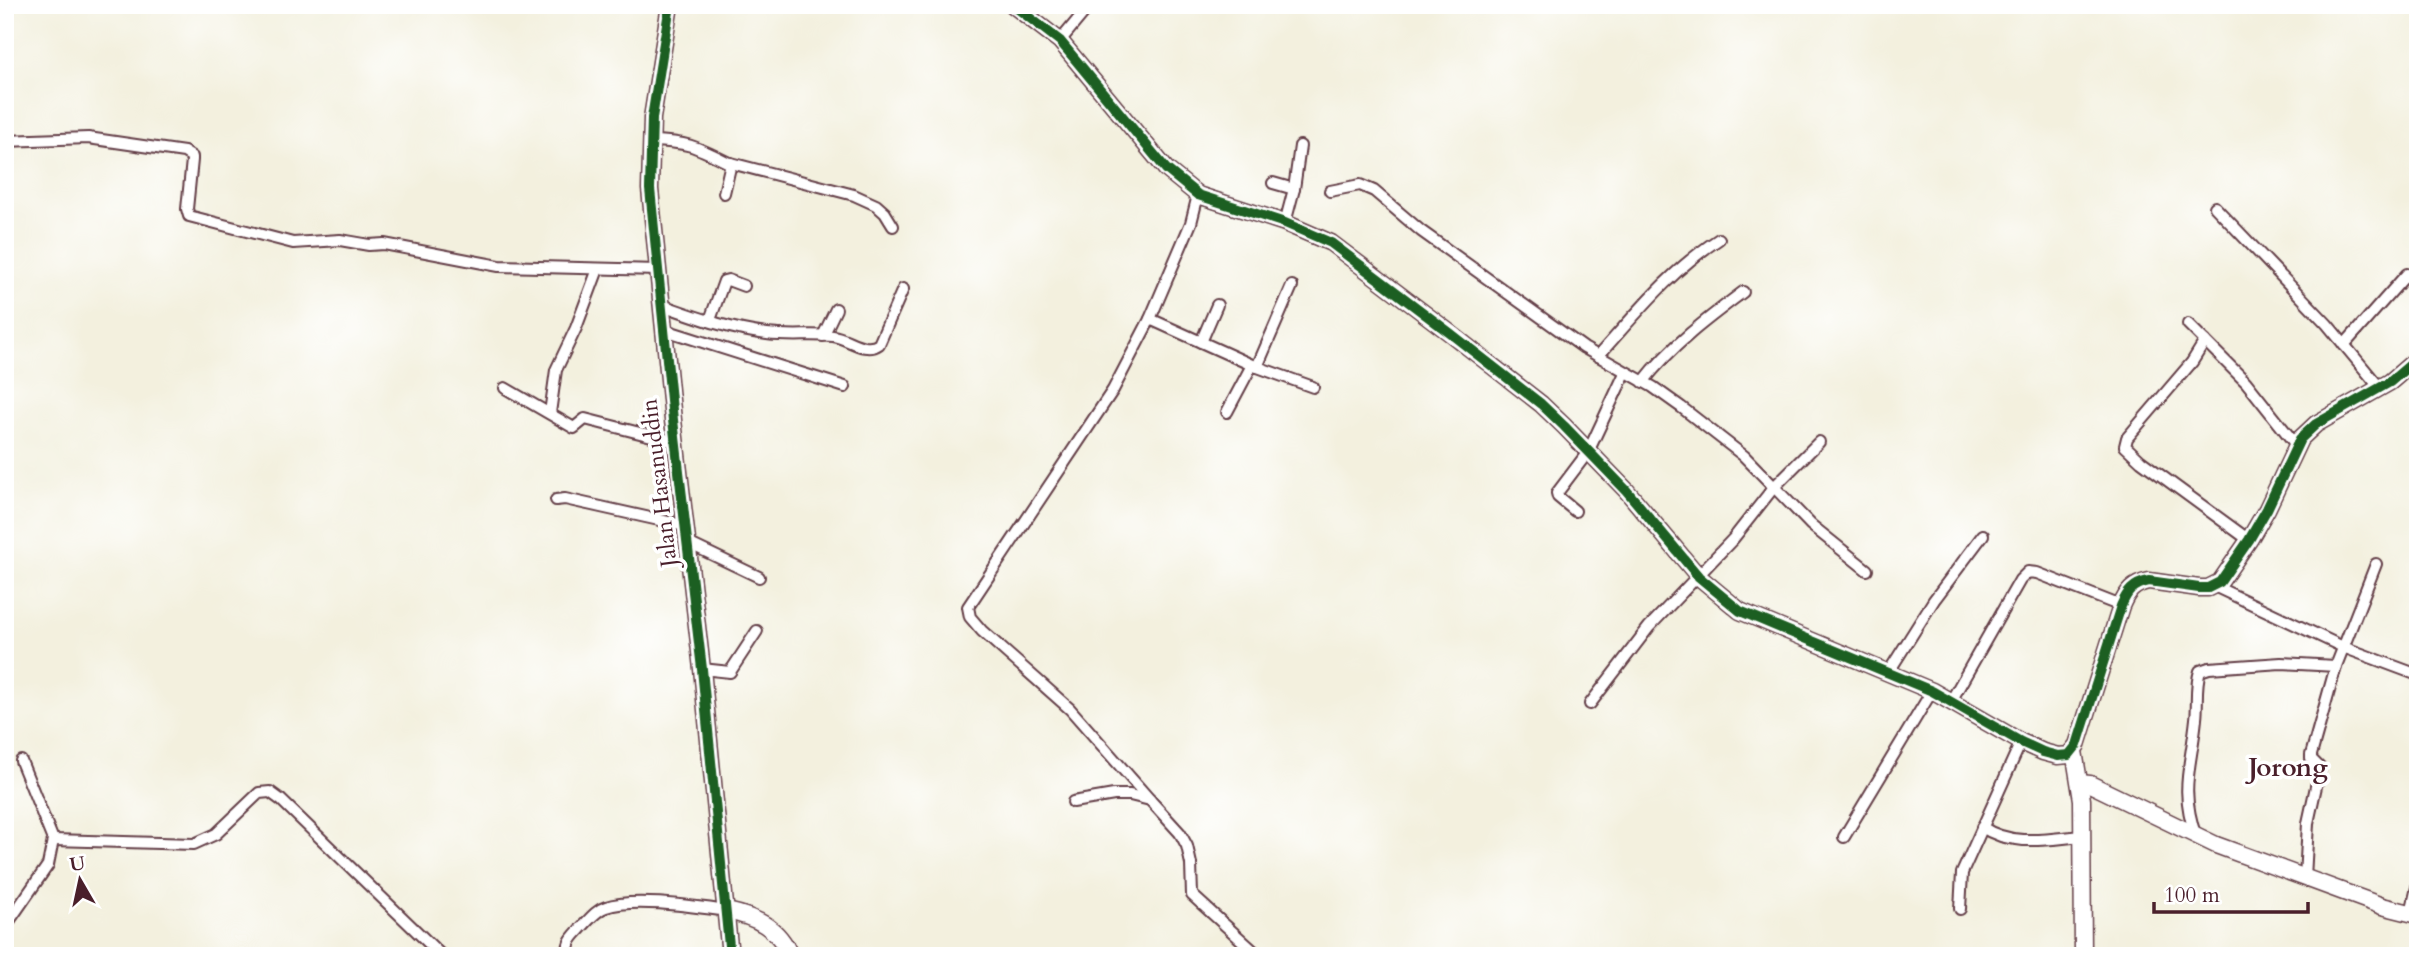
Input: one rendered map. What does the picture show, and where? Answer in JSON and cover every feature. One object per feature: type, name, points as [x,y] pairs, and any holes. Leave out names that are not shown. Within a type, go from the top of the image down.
[{"type":"street","name":"Jalan Hasanuddin","points":[[670,5],[652,118],[650,189],[703,674],[730,956]]},
{"type":"street","points":[[1013,5],[1060,41],[1166,169],[1198,195],[1285,223],[1341,249],[1541,404],[1626,490],[1697,575],[1726,600],[1751,617],[1932,691],[2021,742],[2058,756],[2074,751]]},
{"type":"street","points":[[1060,41],[1090,5]]},
{"type":"street","points":[[5,141],[88,138],[184,152],[192,156],[187,209],[189,216],[293,243],[340,240],[393,246],[499,266],[659,270]]},
{"type":"street","points":[[651,141],[687,144],[714,153],[731,163],[854,195],[876,205],[893,226]]},
{"type":"street","points":[[1285,223],[1294,189],[1300,146]]},
{"type":"street","points":[[724,193],[731,163]]},
{"type":"street","points":[[1273,183],[1294,189]]},
{"type":"street","points":[[1330,191],[1360,185],[1374,191],[1420,231],[1598,356],[1681,407],[1744,456],[1811,525],[1867,570]]},
{"type":"street","points":[[1198,195],[1191,223],[1150,318],[1113,390],[968,607],[974,621],[1070,709],[1180,833],[1187,846],[1191,864],[1192,895],[1259,956]]},
{"type":"street","points":[[2214,207],[2327,324],[2380,388]]},
{"type":"street","points":[[1598,356],[1662,284],[1689,259],[1719,239]]},
{"type":"street","points":[[550,413],[556,370],[576,328],[598,269]]},
{"type":"street","points":[[2344,345],[2407,274]]},
{"type":"street","points":[[710,320],[724,281],[744,286]]},
{"type":"street","points":[[1227,412],[1255,366],[1292,286]]},
{"type":"street","points":[[662,305],[766,334],[839,337],[873,348],[879,344],[903,289]]},
{"type":"street","points":[[1643,382],[1672,349],[1743,292]]},
{"type":"street","points":[[1201,342],[1217,305]]},
{"type":"street","points":[[823,336],[836,309]]},
{"type":"street","points":[[1150,318],[1255,366],[1313,387]]},
{"type":"street","points":[[2188,324],[2246,382],[2295,445]]},
{"type":"street","points":[[665,330],[845,387]]},
{"type":"street","points":[[2205,341],[2192,362],[2127,438],[2125,446],[2136,457],[2249,540]]},
{"type":"street","points":[[2083,956],[2080,783],[2074,751],[2121,606],[2129,590],[2149,581],[2199,588],[2214,586],[2224,578],[2267,509],[2295,445],[2316,424],[2380,388],[2418,358]]},
{"type":"street","points":[[1574,511],[1558,497],[1557,492],[1588,452],[1625,373]]},
{"type":"street","points":[[505,388],[574,428],[585,419],[676,442]]},
{"type":"street","points":[[1590,704],[1649,627],[1733,539],[1774,487],[1819,442]]},
{"type":"street","points":[[556,500],[565,499],[686,526]]},
{"type":"street","points":[[1888,673],[1934,600],[1983,535]]},
{"type":"street","points":[[688,543],[759,577]]},
{"type":"street","points":[[2305,878],[2308,823],[2320,768],[2311,759],[2311,755],[2336,666],[2376,564]]},
{"type":"street","points":[[1951,701],[2020,580],[2028,572],[2037,573],[2121,606]]},
{"type":"street","points":[[2214,586],[2343,647],[2418,675]]},
{"type":"street","points":[[703,674],[730,672],[757,631]]},
{"type":"street","points":[[2196,836],[2188,813],[2186,785],[2200,671],[2209,668],[2281,663],[2336,666]]},
{"type":"street","points":[[1844,837],[1932,691]]},
{"type":"street","points":[[1959,909],[1962,873],[2021,742]]},
{"type":"street","points":[[5,928],[48,865],[53,839],[20,761]]},
{"type":"street","points":[[2080,783],[2090,784],[2196,836],[2382,906],[2414,914],[2418,883]]},
{"type":"street","points":[[53,839],[194,844],[216,834],[259,793],[270,792],[442,956]]},
{"type":"street","points":[[1073,802],[1114,795],[1130,795],[1150,800]]},
{"type":"street","points":[[1982,827],[1995,836],[2022,840],[2082,836]]},
{"type":"street","points":[[570,956],[570,941],[596,912],[608,906],[669,904],[748,916],[766,924],[783,942],[790,956]]},
{"type":"cycle path","points":[[670,5],[652,118],[650,189],[730,956]]},
{"type":"cycle path","points":[[1013,5],[1060,41],[1166,169],[1198,195],[1285,223],[1331,243],[1541,404],[1626,490],[1699,577],[1740,611],[1932,691],[2021,742],[2058,756],[2069,755],[2077,745],[2121,606],[2131,589],[2149,581],[2199,588],[2208,588],[2220,582],[2267,509],[2300,439],[2316,424],[2390,382],[2418,358]]},
{"type":"district","name":"Jorong","points":[[2288,767]]}]
